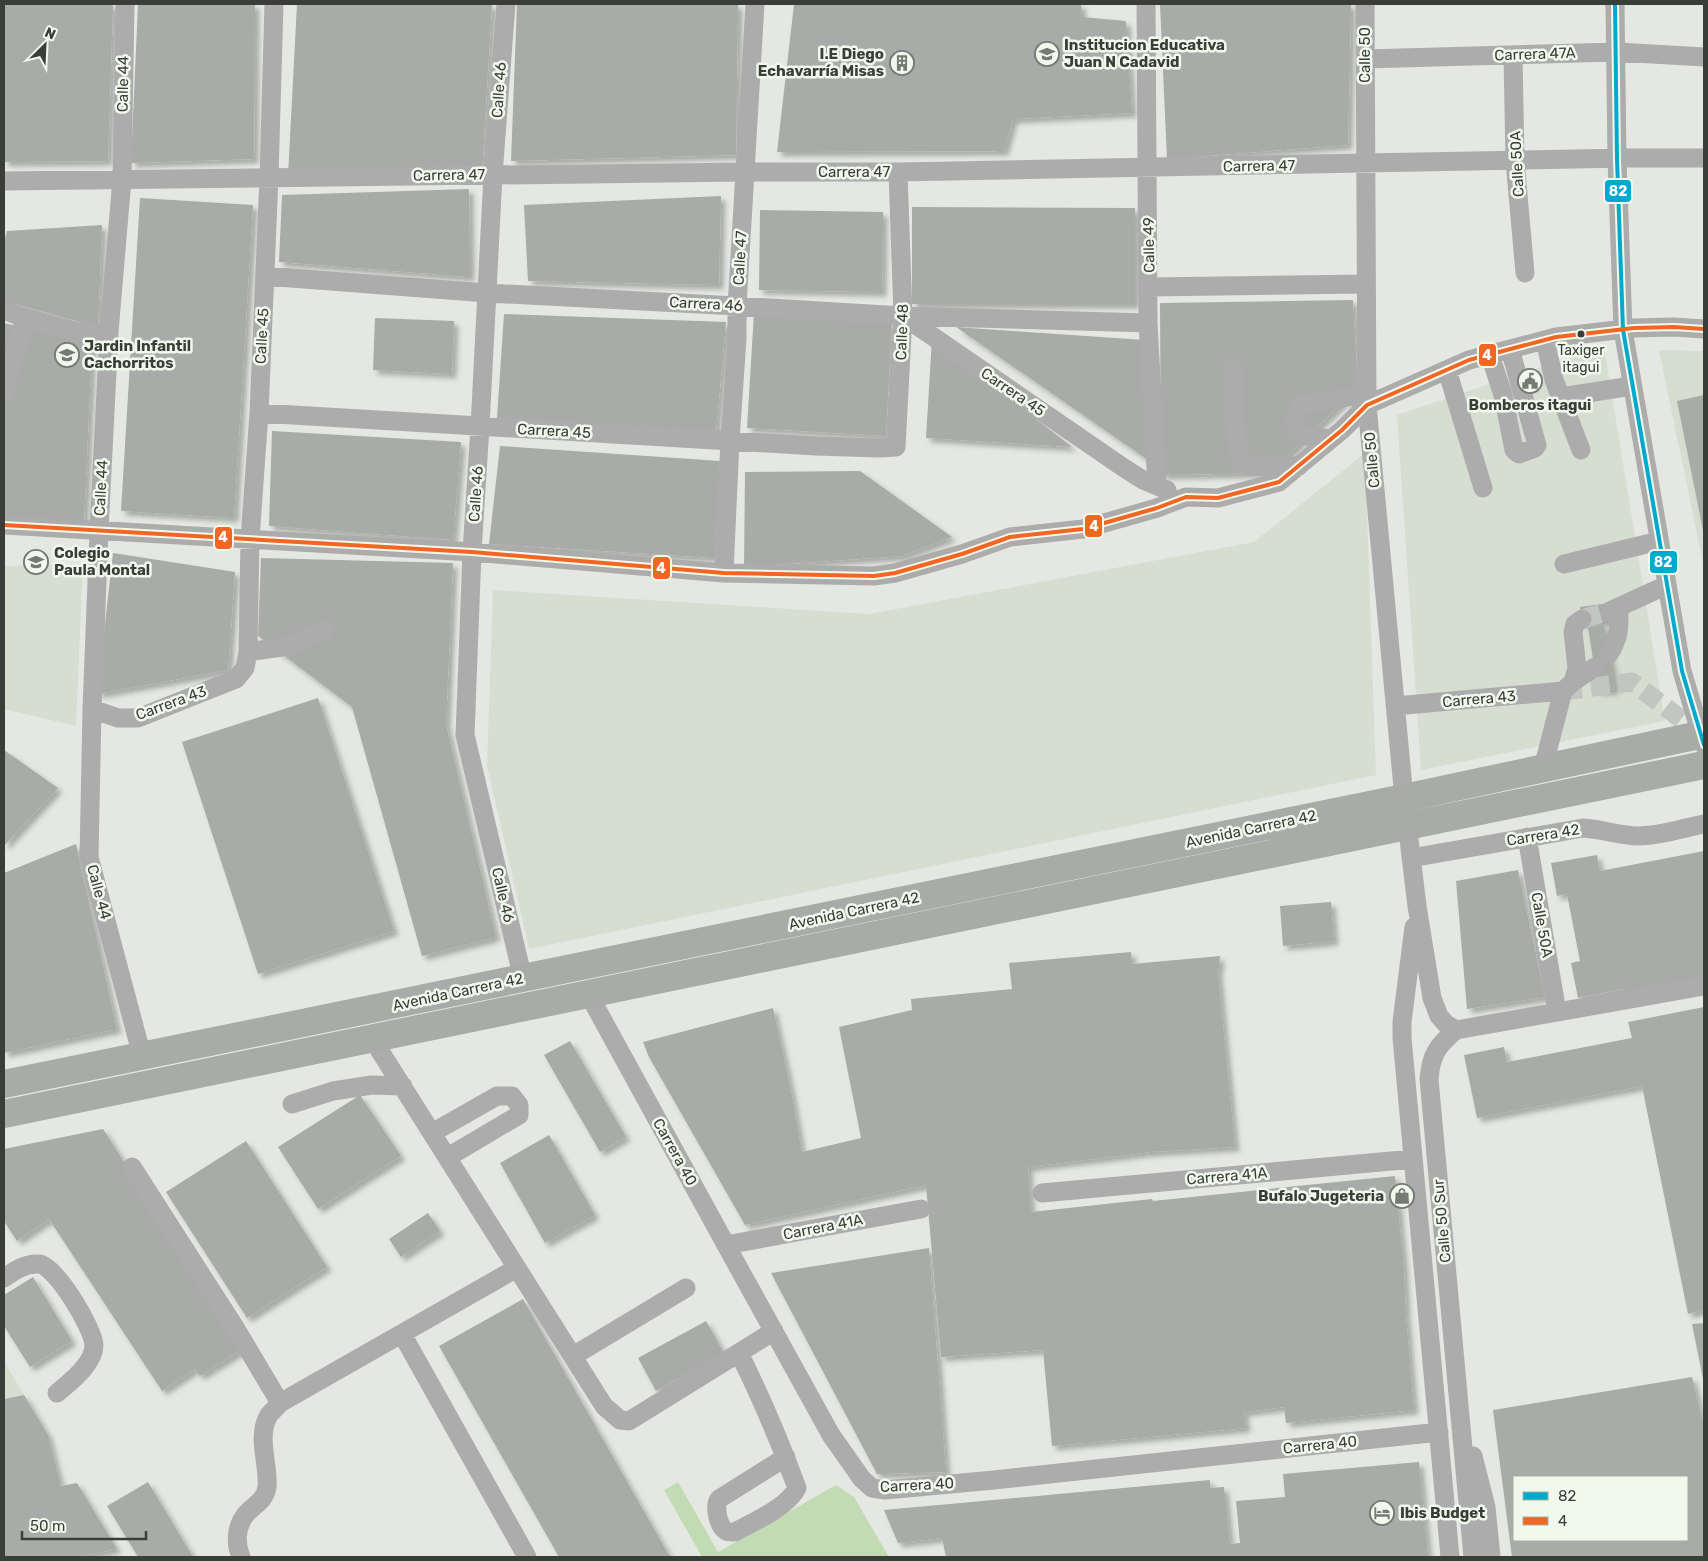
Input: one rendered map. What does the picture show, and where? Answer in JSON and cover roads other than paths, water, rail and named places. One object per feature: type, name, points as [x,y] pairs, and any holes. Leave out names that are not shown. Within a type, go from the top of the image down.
[{"type":"highway","name":"Avenida Carrera 42","points":[[4,1084],[1404,798],[1542,768],[1703,738]]},
{"type":"highway","name":"Avenida Carrera 42","points":[[4,1114],[373,1040],[1704,765]]},
{"type":"highway","points":[[357,1013],[470,1020]]},
{"type":"street","name":"Calle 44","points":[[125,4],[122,179],[109,332],[99,531],[92,709],[89,857],[142,1056]]},
{"type":"street","name":"Calle 45","points":[[247,660],[250,539],[269,177],[274,4]]},
{"type":"street","name":"Calle 46","points":[[506,4],[493,175],[472,552],[465,735],[523,979]]},
{"type":"street","name":"Calle 47","points":[[724,573],[737,339],[737,306],[755,4]]},
{"type":"street","name":"Calle 49","points":[[1146,4],[1148,323],[1157,486]]},
{"type":"street","name":"Calle 50","points":[[1365,4],[1367,399],[1407,825]]},
{"type":"street","points":[[1615,4],[1617,159],[1623,330],[1682,672],[1703,738]]},
{"type":"street","name":"Carrera 47A","points":[[1365,59],[1617,52],[1704,56]]},
{"type":"street","name":"Calle 50A","points":[[1513,55],[1515,161],[1525,273]]},
{"type":"street","name":"Carrera 47","points":[[4,182],[269,177],[898,172],[1704,158]]},
{"type":"street","name":"Calle 48","points":[[850,447],[880,448],[896,446],[903,316],[898,172]]},
{"type":"street","name":"Carrera 46","points":[[264,276],[487,293],[903,316],[1148,323]]},
{"type":"street","points":[[1149,287],[1366,284]]},
{"type":"street","points":[[4,310],[25,318],[76,332],[109,332]]},
{"type":"street","name":"Carrera 45","points":[[903,316],[1124,468],[1143,480],[1186,497]]},
{"type":"street","points":[[4,393],[25,318]]},
{"type":"street","points":[[1331,439],[1305,437],[1297,430],[1294,418],[1300,405],[1367,399],[1469,360],[1556,337],[1674,327],[1704,329]]},
{"type":"street","points":[[1545,340],[1554,380],[1581,450]]},
{"type":"street","points":[[1490,355],[1503,395],[1514,450],[1519,454],[1535,448],[1537,445],[1510,349]]},
{"type":"street","points":[[1234,370],[1235,422],[1241,461],[1248,466],[1299,466]]},
{"type":"street","points":[[1447,370],[1483,488]]},
{"type":"street","points":[[1561,397],[1632,386]]},
{"type":"street","points":[[4,525],[472,552],[724,573],[881,575],[895,573],[962,554],[1010,537],[1083,529],[1157,508],[1186,497],[1218,498],[1279,482],[1331,439],[1367,399]]},
{"type":"street","name":"Carrera 45","points":[[258,413],[850,447]]},
{"type":"street","points":[[1564,564],[1659,541]]},
{"type":"street","points":[[1609,654],[1616,643],[1619,632],[1615,609],[1667,585]]},
{"type":"street","points":[[1542,768],[1568,687],[1577,668],[1573,632],[1576,624],[1582,619]]},
{"type":"street","points":[[247,660],[288,646],[325,630]]},
{"type":"street","name":"Carrera 43","points":[[92,709],[118,718],[138,718],[236,679],[247,660]]},
{"type":"street","points":[[1568,687],[1594,666]]},
{"type":"street","name":"Carrera 43","points":[[1395,706],[1568,687]]},
{"type":"street","name":"Carrera 42","points":[[1411,858],[1583,828],[1600,829],[1636,836],[1704,824]]},
{"type":"street","name":"Calle 50 Sur","points":[[1407,825],[1417,906],[1432,998],[1439,1016],[1446,1024],[1456,1030],[1438,1047],[1432,1056],[1429,1079],[1473,1557]]},
{"type":"street","name":"Calle 50A","points":[[1527,837],[1557,1012]]},
{"type":"street","name":"Calle 50 Sur","points":[[1417,906],[1402,1022],[1412,1159],[1450,1557]]},
{"type":"street","points":[[1456,1030],[1704,986]]},
{"type":"street","name":"Carrera 40","points":[[589,995],[831,1435],[862,1479],[872,1488],[885,1490],[1004,1479],[1439,1432]]},
{"type":"street","points":[[373,1040],[604,1406],[620,1420],[629,1421],[774,1331]]},
{"type":"street","points":[[292,1104],[333,1090],[372,1084],[403,1086]]},
{"type":"street","points":[[432,1133],[497,1096],[512,1096],[520,1105],[519,1115],[448,1158]]},
{"type":"street","name":"Carrera 41A","points":[[1042,1193],[1412,1159]]},
{"type":"street","points":[[132,1167],[236,1329],[280,1403]]},
{"type":"street","name":"Carrera 41A","points":[[726,1246],[921,1209]]},
{"type":"street","points":[[4,1278],[23,1266],[40,1264],[54,1273],[87,1322],[94,1346],[86,1367],[57,1393]]},
{"type":"street","points":[[241,1557],[237,1548],[238,1530],[246,1514],[261,1501],[267,1488],[264,1435],[269,1415],[280,1403],[517,1268]]},
{"type":"street","points":[[573,1356],[686,1288]]},
{"type":"street","points":[[402,1334],[527,1557]]},
{"type":"street","points":[[739,1353],[763,1400],[786,1457]]},
{"type":"street","points":[[1458,1401],[1486,1506],[1491,1557]]},
{"type":"street","points":[[1446,1557],[1448,1531]]},
{"type":"tunnel","points":[[1582,619],[1610,611]]},
{"type":"tunnel","points":[[1563,691],[1632,682],[1701,734]]},
{"type":"place","name":"Institucion Educativa Juan N Cadavid","points":[[1047,54]]},
{"type":"place","name":"I.E Diego Echavarría Misas","points":[[902,63]]},
{"type":"place","name":"Taxiger itagui","points":[[1581,334]]},
{"type":"place","name":"Jardin Infantil Cachorritos","points":[[67,355]]},
{"type":"place","name":"Bomberos itagui","points":[[1530,381]]},
{"type":"place","name":"Colegio Paula Montal","points":[[36,562]]},
{"type":"place","name":"Bufalo Jugeteria","points":[[1402,1196]]},
{"type":"place","name":"Ibis Budget","points":[[1382,1513]]}]
